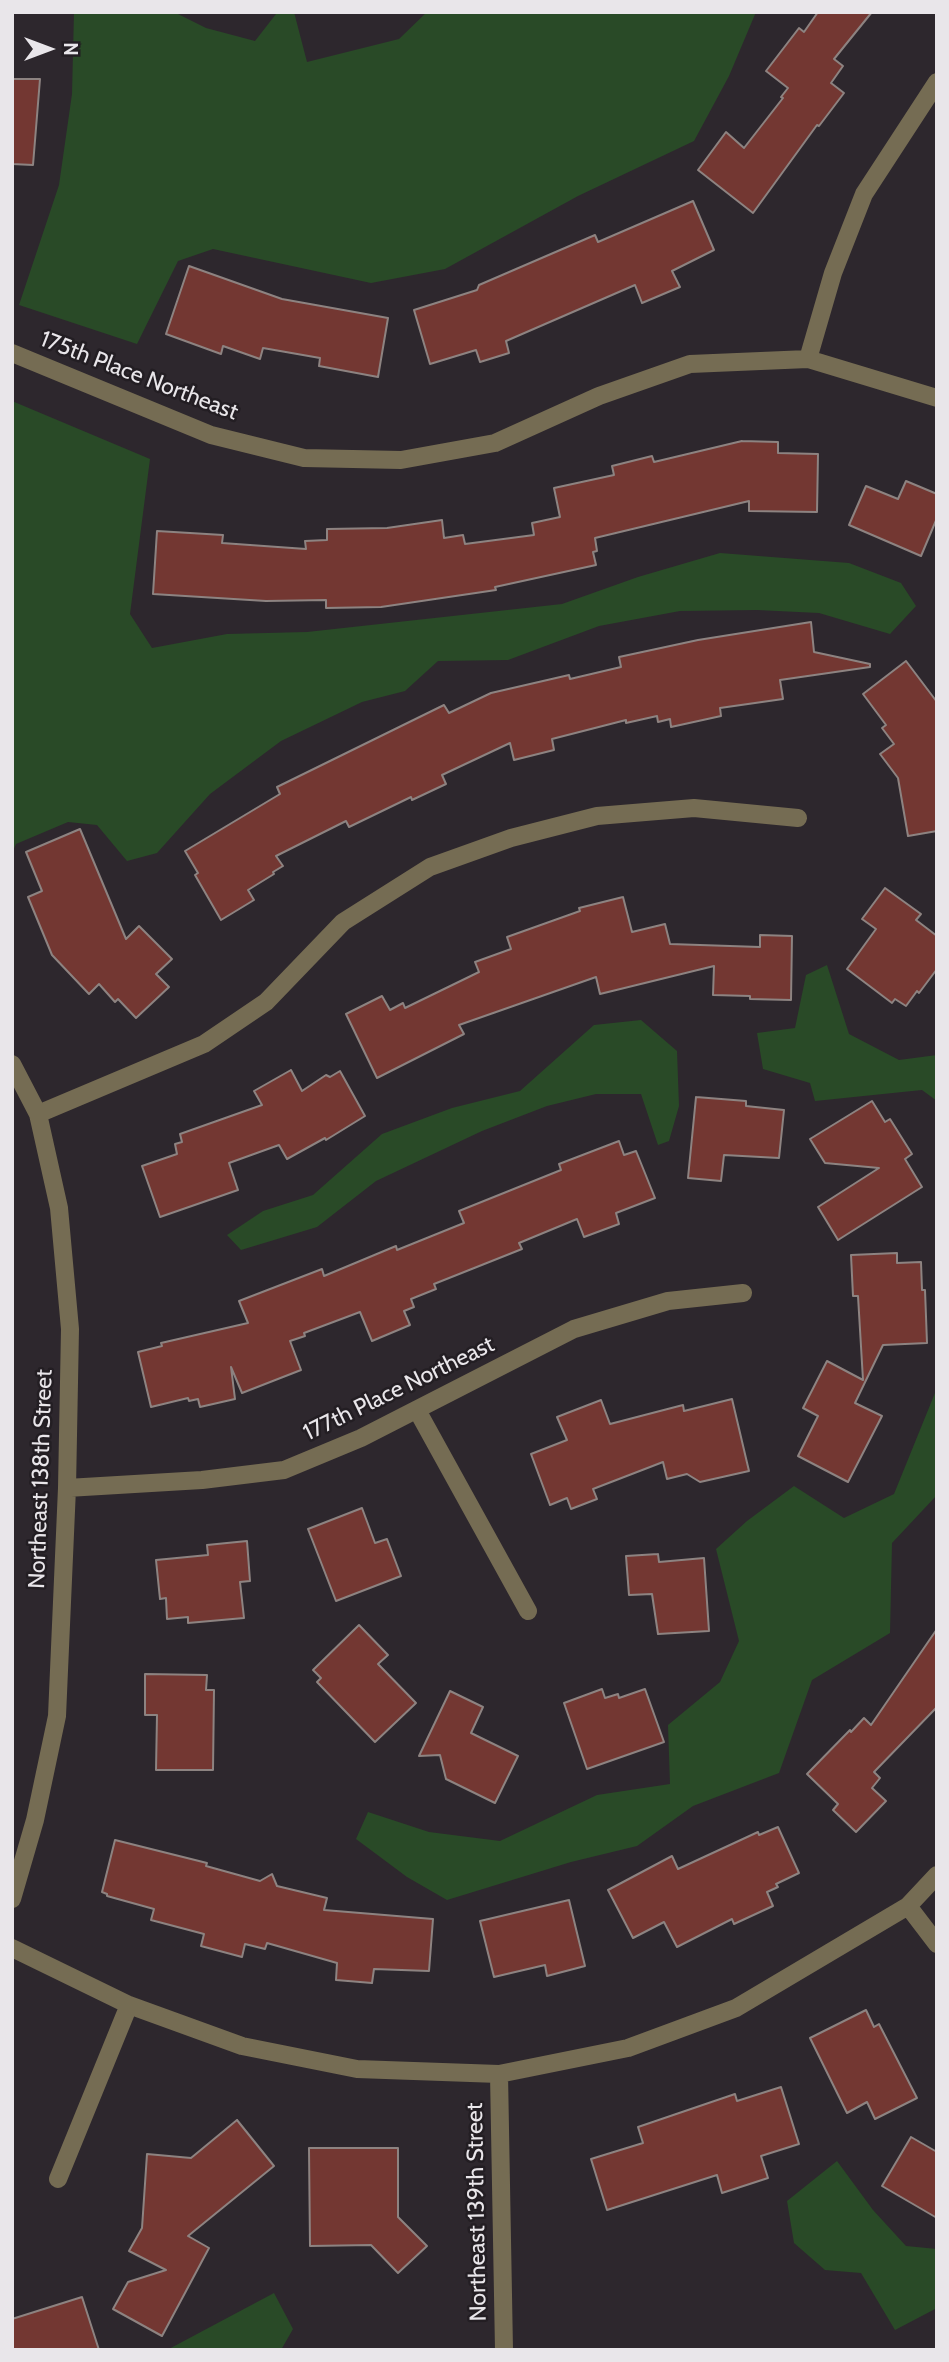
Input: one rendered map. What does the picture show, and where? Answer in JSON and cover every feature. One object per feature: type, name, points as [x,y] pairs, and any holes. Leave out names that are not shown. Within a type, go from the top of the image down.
[{"type":"street","points":[[808,359],[833,273],[864,194],[937,82]]},
{"type":"street","name":"175th Place Northeast","points":[[12,353],[211,435],[304,458],[401,460],[495,443],[599,396],[690,364],[808,359],[937,398]]},
{"type":"street","points":[[38,1114],[204,1044],[266,1002],[344,922],[430,867],[511,838],[597,816],[694,808],[798,818]]},
{"type":"street","name":"Northeast 138th Street","points":[[12,1064],[38,1114],[59,1208],[70,1329],[67,1488],[57,1716],[35,1820],[12,1899]]},
{"type":"street","name":"177th Place Northeast","points":[[67,1488],[202,1480],[284,1470],[361,1438],[574,1329],[668,1301],[743,1293]]},
{"type":"street","points":[[417,1410],[528,1611]]},
{"type":"street","points":[[12,1948],[129,2005],[242,2046],[357,2069],[499,2074],[628,2048],[736,2008],[908,1906],[937,1875]]},
{"type":"street","points":[[908,1906],[937,1944]]},
{"type":"street","points":[[58,2179],[129,2005]]},
{"type":"street","name":"Northeast 139th Street","points":[[499,2074],[504,2350]]},
{"type":"green space","points":[[74,12],[174,12],[206,28],[255,41],[276,14],[294,12],[307,62],[399,39],[427,12],[756,12],[729,76],[694,141],[578,196],[445,269],[371,283],[213,249],[178,261],[137,344],[19,305],[59,185],[72,94]]},
{"type":"green space","points":[[12,401],[150,459],[130,614],[152,648],[227,634],[307,632],[562,604],[638,577],[720,553],[849,563],[901,583],[916,606],[890,634],[819,613],[757,610],[680,611],[599,626],[508,660],[438,661],[405,691],[362,702],[281,741],[210,794],[157,853],[127,861],[97,825],[68,822],[16,844],[12,853]]},
{"type":"green space","points":[[827,965],[849,1034],[899,1060],[937,1055],[937,1101],[922,1090],[815,1101],[810,1083],[763,1069],[757,1033],[795,1028],[806,975]]},
{"type":"green space","points":[[641,1020],[677,1051],[679,1106],[669,1141],[658,1145],[641,1094],[596,1094],[547,1106],[482,1131],[376,1181],[317,1227],[241,1250],[227,1235],[263,1211],[313,1195],[382,1134],[452,1108],[520,1091],[594,1025]]},
{"type":"green space","points":[[937,1388],[937,1495],[892,1543],[890,1633],[812,1680],[779,1773],[693,1806],[637,1846],[571,1862],[447,1900],[407,1877],[356,1839],[368,1812],[429,1832],[500,1841],[597,1795],[670,1784],[668,1725],[720,1682],[739,1641],[716,1549],[747,1521],[794,1486],[844,1518],[894,1494]]},
{"type":"green space","points":[[837,2161],[873,2210],[906,2246],[937,2249],[937,2308],[895,2330],[861,2273],[825,2270],[794,2243],[787,2201]]},
{"type":"green space","points":[[274,2293],[293,2329],[281,2350],[167,2350]]},
{"type":"building","points":[[818,12],[872,12],[834,59],[843,66],[831,83],[844,93],[819,126],[817,125],[753,213],[698,170],[726,132],[744,148],[783,98],[781,97],[788,88],[766,71],[799,28],[804,32]]},
{"type":"building","points":[[12,79],[40,79],[33,165],[12,164]]},
{"type":"building","points":[[693,201],[714,250],[672,271],[680,287],[642,303],[635,285],[506,341],[509,353],[480,362],[476,350],[430,364],[414,310],[477,290],[479,285],[595,235],[598,242]]},
{"type":"building","points":[[189,266],[282,299],[388,318],[378,377],[319,366],[320,358],[263,348],[260,359],[223,346],[221,354],[166,334]]},
{"type":"building","points":[[742,441],[778,442],[778,453],[818,454],[817,512],[749,511],[749,501],[595,538],[597,551],[593,552],[596,565],[495,587],[496,590],[381,607],[326,608],[326,600],[266,601],[153,594],[157,531],[223,535],[222,543],[306,549],[305,541],[327,540],[327,529],[387,528],[442,520],[444,538],[463,535],[465,544],[534,535],[532,523],[560,517],[554,488],[614,475],[612,466],[652,456],[654,462]]},
{"type":"building","points":[[906,481],[937,494],[937,518],[921,556],[849,525],[866,486],[898,499]]},
{"type":"building","points":[[811,622],[814,652],[870,664],[870,667],[780,680],[783,699],[720,708],[721,716],[671,727],[670,719],[658,722],[657,716],[626,723],[626,720],[552,739],[554,750],[514,760],[510,743],[442,775],[446,784],[412,800],[411,797],[349,827],[346,821],[276,856],[283,866],[248,890],[254,900],[221,920],[195,875],[198,873],[185,851],[280,794],[277,787],[444,705],[449,713],[491,693],[569,675],[570,679],[621,667],[619,657],[698,640]]},
{"type":"building","points":[[906,661],[937,702],[937,831],[908,836],[898,778],[880,754],[894,744],[882,728],[886,725],[863,694]]},
{"type":"building","points":[[80,829],[126,939],[139,926],[172,959],[156,974],[169,987],[136,1018],[118,999],[115,1002],[99,984],[89,994],[52,955],[28,897],[42,891],[26,852]]},
{"type":"building","points":[[885,888],[921,914],[916,920],[937,936],[937,969],[906,1006],[895,999],[892,1003],[847,969],[876,929],[862,919]]},
{"type":"building","points":[[623,897],[632,932],[665,924],[670,944],[760,947],[760,935],[792,936],[791,1000],[713,995],[714,966],[600,994],[596,977],[459,1025],[464,1034],[377,1078],[346,1014],[382,996],[390,1010],[403,1003],[405,1008],[479,972],[475,962],[511,949],[507,937],[580,911],[579,908]]},
{"type":"building","points":[[291,1070],[302,1091],[326,1075],[330,1077],[340,1071],[365,1116],[326,1140],[325,1138],[287,1159],[279,1145],[229,1163],[238,1190],[160,1217],[142,1166],[177,1154],[175,1144],[182,1142],[180,1134],[262,1105],[254,1091]]},
{"type":"building","points":[[696,1097],[746,1101],[746,1106],[784,1110],[779,1158],[724,1155],[721,1181],[688,1178]]},
{"type":"building","points":[[872,1101],[885,1122],[890,1119],[912,1154],[905,1159],[922,1187],[838,1240],[818,1207],[879,1168],[825,1163],[810,1139]]},
{"type":"building","points":[[619,1141],[624,1155],[636,1151],[655,1198],[616,1213],[619,1224],[584,1237],[577,1219],[519,1243],[522,1249],[434,1284],[436,1289],[411,1299],[414,1307],[404,1311],[410,1325],[372,1341],[360,1312],[304,1333],[305,1336],[290,1341],[301,1370],[242,1393],[231,1367],[235,1399],[200,1407],[198,1399],[189,1401],[188,1398],[151,1407],[138,1352],[162,1346],[161,1343],[248,1323],[239,1301],[322,1269],[324,1276],[396,1246],[397,1250],[464,1223],[459,1211],[561,1170],[559,1164]]},
{"type":"building","points":[[897,1253],[897,1263],[921,1262],[927,1343],[883,1345],[855,1403],[882,1416],[848,1482],[798,1456],[818,1416],[803,1408],[827,1361],[863,1380],[858,1296],[853,1296],[851,1255]]},
{"type":"building","points":[[732,1399],[749,1471],[700,1482],[687,1474],[667,1479],[663,1462],[593,1489],[597,1499],[571,1509],[567,1498],[550,1505],[531,1454],[567,1440],[557,1417],[601,1400],[610,1424],[683,1405],[684,1411]]},
{"type":"building","points":[[362,1508],[375,1543],[387,1539],[401,1576],[336,1601],[308,1529]]},
{"type":"building","points":[[247,1541],[250,1581],[240,1582],[244,1618],[188,1623],[188,1617],[167,1619],[166,1598],[160,1599],[156,1560],[208,1555],[207,1545]]},
{"type":"building","points":[[658,1554],[659,1562],[704,1558],[709,1631],[658,1634],[652,1594],[629,1595],[626,1556]]},
{"type":"building","points":[[359,1625],[388,1655],[378,1664],[416,1703],[375,1742],[317,1682],[321,1678],[313,1670]]},
{"type":"building","points":[[937,1629],[937,1707],[874,1772],[880,1778],[872,1788],[886,1801],[856,1832],[833,1810],[838,1804],[807,1774],[864,1718],[871,1725]]},
{"type":"building","points":[[145,1674],[207,1675],[206,1690],[214,1690],[213,1770],[156,1770],[157,1715],[145,1715]]},
{"type":"building","points":[[602,1689],[605,1698],[618,1694],[619,1698],[645,1689],[664,1742],[587,1769],[564,1703]]},
{"type":"building","points":[[450,1691],[483,1707],[471,1733],[518,1756],[495,1803],[446,1779],[440,1755],[419,1756]]},
{"type":"building","points":[[778,1827],[799,1873],[776,1884],[778,1887],[767,1892],[773,1906],[734,1924],[732,1919],[677,1947],[664,1922],[633,1938],[608,1890],[672,1856],[678,1869],[758,1832],[759,1835]]},
{"type":"building","points":[[115,1840],[207,1863],[206,1866],[260,1881],[272,1874],[277,1886],[327,1898],[324,1910],[433,1919],[429,1971],[374,1969],[372,1983],[336,1980],[337,1963],[267,1943],[265,1949],[245,1944],[242,1957],[201,1946],[204,1934],[151,1920],[154,1909],[107,1896],[102,1892]]},
{"type":"building","points":[[569,1900],[585,1966],[547,1976],[545,1965],[494,1977],[480,1921]]},
{"type":"building","points":[[866,2010],[874,2027],[879,2024],[917,2098],[875,2119],[867,2102],[847,2113],[810,2038]]},
{"type":"building","points":[[781,2087],[799,2144],[761,2156],[768,2178],[722,2193],[717,2175],[607,2210],[591,2159],[643,2143],[638,2127],[735,2094],[737,2101]]},
{"type":"building","points":[[237,2120],[274,2166],[188,2236],[209,2248],[162,2336],[113,2309],[128,2282],[166,2270],[129,2251],[142,2228],[147,2154],[191,2158]]},
{"type":"building","points":[[911,2137],[937,2152],[937,2218],[882,2186]]},
{"type":"building","points":[[309,2148],[398,2148],[398,2217],[427,2246],[398,2273],[371,2245],[310,2246]]},
{"type":"building","points":[[82,2297],[99,2350],[12,2350],[12,2319]]}]
